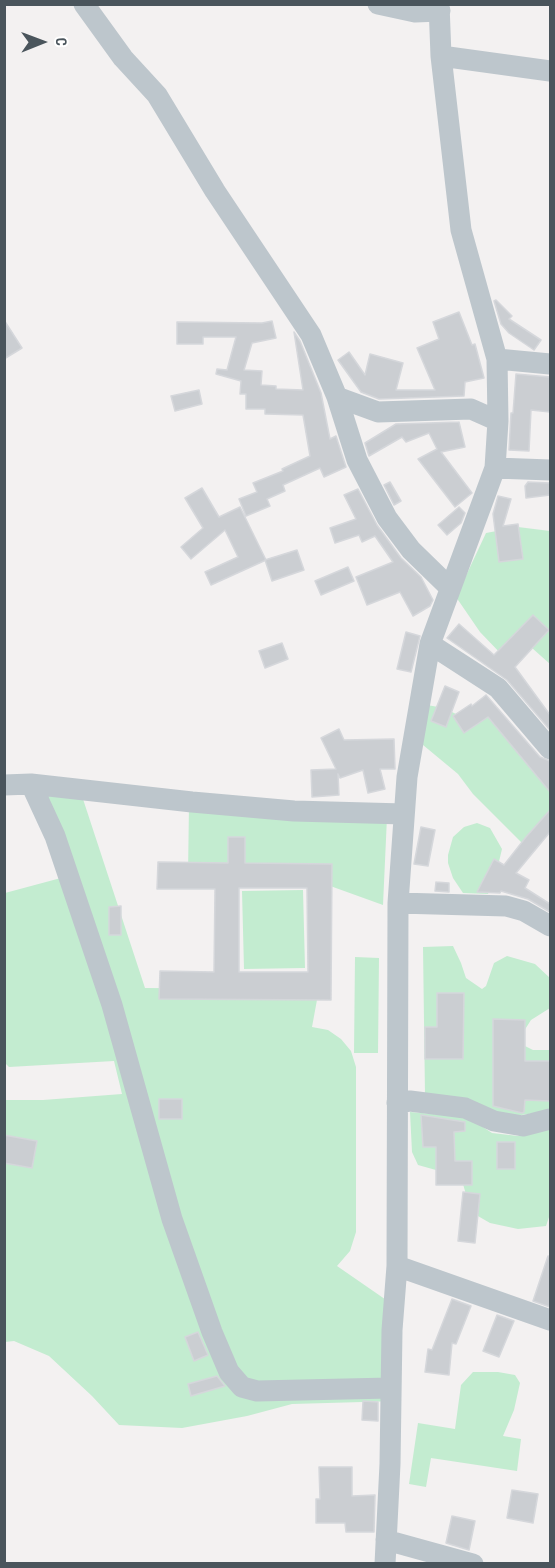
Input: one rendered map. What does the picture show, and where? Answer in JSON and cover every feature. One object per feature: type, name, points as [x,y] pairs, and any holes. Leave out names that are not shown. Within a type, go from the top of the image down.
[{"type":"street","points":[[84,4],[123,58],[157,95],[215,191],[311,335],[337,397],[357,460],[387,518],[411,550],[450,588]]},
{"type":"street","points":[[378,4],[415,12],[440,8],[441,56],[461,230],[497,359],[498,421],[495,468],[430,644],[407,777],[398,903],[397,1266],[392,1330],[390,1464],[385,1563]]},
{"type":"street","points":[[441,56],[550,71]]},
{"type":"street","points":[[497,359],[550,364]]},
{"type":"street","points":[[337,397],[378,412],[471,409],[498,421]]},
{"type":"street","points":[[495,468],[550,470]]},
{"type":"street","points":[[430,644],[498,688],[550,749]]},
{"type":"street","points":[[4,785],[32,784],[272,809],[404,814]]},
{"type":"street","points":[[32,784],[55,836],[108,993],[172,1220],[212,1332],[229,1372],[242,1387],[257,1391],[390,1388]]},
{"type":"street","points":[[398,903],[506,906],[524,911],[550,926]]},
{"type":"street","points":[[397,1103],[410,1101],[465,1108],[494,1121],[523,1126],[550,1119]]},
{"type":"street","points":[[397,1266],[550,1320]]},
{"type":"street","points":[[386,1540],[473,1563]]},
{"type":"green space","points":[[518,527],[550,531],[550,664],[523,640],[504,657],[480,632],[456,597],[486,533]]},
{"type":"green space","points":[[490,704],[550,779],[550,820],[525,846],[473,794],[458,774],[417,740],[427,705],[444,708],[466,719]]},
{"type":"green space","points":[[36,788],[81,793],[145,988],[319,989],[312,1027],[328,1030],[341,1039],[351,1051],[356,1067],[356,1232],[350,1251],[337,1266],[392,1304],[398,1401],[292,1404],[247,1416],[182,1428],[119,1425],[49,1356],[14,1341],[5,1342],[5,1100],[43,1100],[122,1094],[114,1061],[9,1067],[5,1063],[5,893],[72,875]]},
{"type":"green space","points":[[189,805],[387,817],[383,905],[322,883],[188,874]]},
{"type":"green space","points":[[477,823],[490,828],[502,849],[488,894],[463,893],[453,878],[448,863],[453,837],[464,827]]},
{"type":"green space","points":[[303,890],[305,968],[244,969],[242,891]]},
{"type":"green space","points":[[453,946],[466,978],[482,989],[486,986],[494,963],[507,956],[535,964],[550,978],[550,1008],[531,1020],[517,1042],[533,1050],[550,1050],[550,1111],[500,1118],[425,1095],[423,947]]},
{"type":"green space","points":[[355,957],[379,958],[378,1053],[354,1053]]},
{"type":"green space","points":[[410,1112],[468,1117],[492,1133],[518,1136],[550,1126],[550,1214],[546,1226],[518,1229],[490,1223],[471,1212],[461,1177],[418,1165],[412,1152]]},
{"type":"green space","points":[[473,1372],[515,1375],[520,1383],[514,1410],[503,1436],[521,1439],[517,1471],[431,1458],[426,1487],[409,1484],[418,1423],[455,1429],[461,1385]]},
{"type":"building","points":[[496,300],[512,316],[509,319],[541,340],[534,350],[509,333],[501,324],[494,301]]},
{"type":"building","points":[[459,312],[472,345],[475,344],[484,378],[465,382],[464,396],[379,399],[361,392],[338,360],[349,352],[365,375],[370,354],[403,363],[396,390],[435,390],[417,348],[439,339],[433,322]]},
{"type":"building","points":[[4,320],[22,348],[4,359]]},
{"type":"building","points":[[272,321],[276,338],[252,343],[244,370],[262,371],[261,385],[276,386],[276,389],[303,390],[294,332],[300,341],[321,393],[330,439],[336,436],[346,467],[324,477],[320,468],[283,485],[285,491],[267,499],[270,506],[246,516],[239,499],[257,492],[253,483],[283,471],[282,469],[310,456],[303,415],[265,414],[265,409],[246,409],[246,394],[240,394],[241,381],[216,374],[217,369],[227,370],[236,337],[203,337],[203,344],[177,344],[177,322],[262,323]]},
{"type":"building","points":[[516,374],[550,377],[550,412],[531,410],[529,451],[509,450]]},
{"type":"building","points":[[199,390],[202,404],[175,411],[171,396]]},
{"type":"building","points":[[459,422],[465,447],[441,452],[472,493],[455,507],[418,459],[437,449],[429,433],[406,442],[402,437],[369,456],[365,443],[396,424]]},
{"type":"building","points":[[390,482],[401,501],[394,505],[384,485]]},
{"type":"building","points":[[528,482],[550,483],[550,495],[526,498],[525,486]]},
{"type":"building","points":[[202,488],[219,517],[240,507],[266,560],[211,585],[205,572],[238,557],[225,530],[191,559],[181,547],[203,528],[185,498]]},
{"type":"building","points":[[358,489],[377,525],[401,558],[421,577],[433,600],[430,606],[413,616],[400,592],[367,605],[356,577],[393,562],[375,536],[362,542],[359,535],[335,543],[330,528],[356,519],[344,495]]},
{"type":"building","points":[[498,496],[511,499],[503,526],[518,524],[523,559],[499,562],[493,514]]},
{"type":"building","points":[[459,507],[465,513],[461,523],[447,535],[438,525]]},
{"type":"building","points":[[297,550],[304,570],[272,581],[265,560]]},
{"type":"building","points":[[348,567],[354,581],[321,595],[315,581]]},
{"type":"building","points":[[533,615],[549,630],[515,667],[550,715],[550,730],[507,680],[447,638],[459,624],[494,655]]},
{"type":"building","points":[[406,632],[420,636],[411,672],[397,669]]},
{"type":"building","points":[[282,643],[288,659],[265,668],[259,651]]},
{"type":"building","points":[[445,686],[459,692],[446,727],[431,721]]},
{"type":"building","points":[[486,695],[540,757],[550,761],[550,792],[488,717],[464,733],[453,716]]},
{"type":"building","points":[[339,729],[344,740],[394,739],[395,769],[380,769],[385,789],[368,793],[363,770],[340,778],[338,774],[339,795],[312,797],[311,770],[336,769],[321,738]]},
{"type":"building","points":[[550,810],[550,832],[516,873],[529,880],[525,888],[550,904],[550,912],[528,899],[501,891],[500,893],[477,892],[494,859],[504,865]]},
{"type":"building","points":[[421,827],[435,830],[428,866],[414,864]]},
{"type":"building","points":[[228,837],[245,837],[245,863],[332,864],[331,1000],[159,999],[160,971],[214,972],[215,889],[157,889],[158,862],[228,863]],"holes":[[[239,888],[307,888],[308,972],[239,972]]]},
{"type":"building","points":[[436,882],[449,883],[449,892],[435,891]]},
{"type":"building","points":[[121,906],[121,935],[109,935],[109,907]]},
{"type":"building","points":[[437,993],[464,993],[463,1059],[425,1059],[425,1027],[437,1027]]},
{"type":"building","points":[[493,1019],[525,1020],[525,1061],[550,1061],[550,1101],[525,1100],[522,1113],[493,1106]]},
{"type":"building","points":[[159,1099],[182,1099],[182,1119],[159,1119]]},
{"type":"building","points":[[421,1115],[465,1122],[465,1131],[454,1132],[455,1161],[472,1161],[472,1185],[436,1185],[436,1147],[423,1147]]},
{"type":"building","points":[[4,1135],[37,1141],[32,1168],[4,1163]]},
{"type":"building","points":[[497,1142],[515,1142],[515,1169],[497,1169]]},
{"type":"building","points":[[463,1192],[480,1194],[475,1243],[458,1241]]},
{"type":"building","points":[[548,1256],[550,1257],[550,1307],[533,1301]]},
{"type":"building","points":[[452,1299],[471,1306],[456,1344],[452,1343],[449,1375],[425,1372],[428,1349],[432,1350]]},
{"type":"building","points":[[497,1315],[514,1321],[499,1357],[483,1351]]},
{"type":"building","points":[[198,1332],[208,1355],[194,1361],[185,1337]]},
{"type":"building","points":[[217,1376],[225,1386],[191,1396],[188,1384]]},
{"type":"building","points":[[363,1401],[378,1402],[378,1421],[362,1420]]},
{"type":"building","points":[[319,1467],[352,1467],[352,1496],[375,1495],[374,1532],[346,1532],[345,1523],[316,1523],[316,1499],[320,1499]]},
{"type":"building","points":[[512,1490],[538,1494],[533,1523],[507,1518]]},
{"type":"building","points":[[452,1516],[475,1521],[469,1550],[446,1543]]}]
